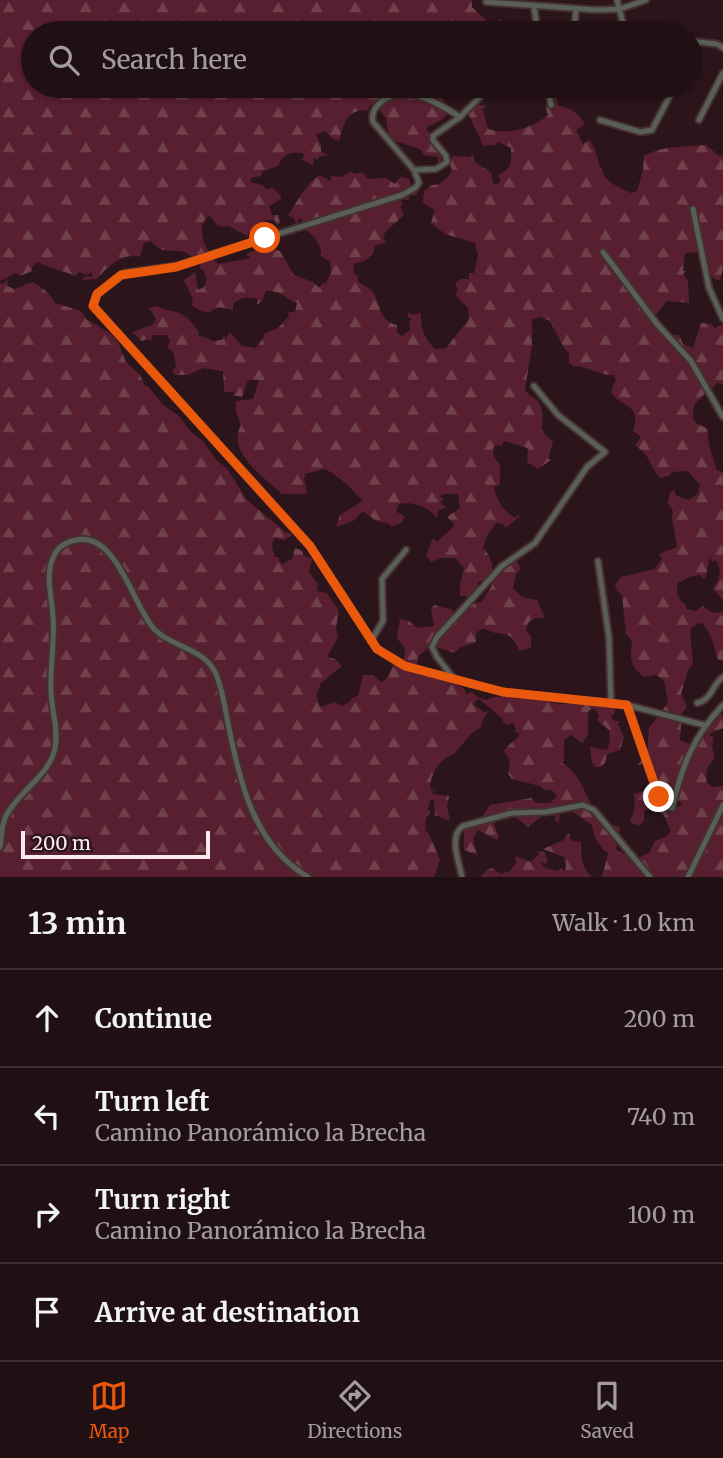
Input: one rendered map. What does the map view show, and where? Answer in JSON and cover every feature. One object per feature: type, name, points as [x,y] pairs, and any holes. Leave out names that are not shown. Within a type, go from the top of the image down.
[{"type":"street","points":[[617,0],[623,21]]},
{"type":"street","points":[[486,2],[534,7],[620,9],[646,0]]},
{"type":"street","points":[[534,7],[536,21]]},
{"type":"street","points":[[575,21],[576,9]]},
{"type":"street","points":[[702,43],[717,44],[723,48]]},
{"type":"street","points":[[699,120],[723,73]]},
{"type":"street","points":[[387,98],[374,110],[373,122],[414,170],[419,183],[415,188],[402,195],[176,267],[121,275],[97,294],[93,306],[310,546],[377,649],[405,666],[503,692],[627,705],[705,725]]},
{"type":"street","points":[[426,98],[460,117]]},
{"type":"street","points":[[414,170],[436,169],[447,162],[446,156],[433,139],[479,98]]},
{"type":"street","points":[[550,98],[551,105]]},
{"type":"street","points":[[600,121],[640,132],[652,130],[669,98]]},
{"type":"street","points":[[693,209],[709,288],[723,319]]},
{"type":"street","points":[[603,252],[657,324],[691,361],[721,405],[723,417]]},
{"type":"street","points":[[455,680],[432,647],[437,637],[502,566],[534,543],[587,467],[605,452],[558,415],[534,386]]},
{"type":"street","points":[[0,847],[4,818],[43,771],[54,753],[56,739],[51,691],[53,619],[49,570],[57,549],[80,539],[93,541],[103,547],[113,559],[153,627],[161,635],[202,656],[215,672],[248,804],[276,850],[288,863],[308,877]]},
{"type":"street","points":[[371,641],[383,621],[382,579],[406,551]]},
{"type":"street","points":[[598,561],[609,638],[611,703]]},
{"type":"street","points":[[697,703],[712,694],[723,677]]},
{"type":"street","points":[[627,705],[664,809],[672,808],[686,757],[705,725],[723,705]]},
{"type":"street","points":[[462,877],[455,837],[458,829],[463,826],[512,813],[546,812],[583,805],[594,810],[650,877]]},
{"type":"street","points":[[688,877],[723,806]]},
{"type":"green space","points":[[0,0],[472,0],[472,7],[487,21],[21,21],[21,98],[442,98],[448,113],[426,128],[441,155],[441,167],[438,157],[424,155],[420,149],[392,140],[389,137],[386,118],[376,105],[370,105],[368,110],[350,115],[339,141],[325,131],[316,135],[321,152],[329,155],[318,157],[317,160],[314,158],[313,165],[301,159],[304,157],[303,153],[294,152],[285,156],[278,166],[263,171],[261,176],[251,178],[250,182],[263,185],[266,189],[273,188],[281,196],[281,199],[269,206],[272,215],[278,215],[280,223],[277,225],[274,220],[267,220],[258,225],[259,230],[249,232],[246,238],[246,235],[228,226],[216,224],[209,215],[202,226],[203,240],[218,264],[247,259],[250,257],[246,254],[265,247],[280,251],[294,275],[313,282],[319,288],[326,283],[331,273],[330,261],[321,256],[316,239],[302,228],[302,220],[299,218],[296,226],[295,219],[288,215],[312,180],[321,176],[331,181],[331,176],[341,177],[350,172],[362,172],[368,179],[386,178],[395,184],[400,177],[409,179],[411,186],[418,192],[416,195],[410,195],[408,200],[401,199],[400,207],[404,215],[385,232],[383,239],[387,242],[375,246],[373,254],[366,260],[354,264],[353,272],[358,281],[372,291],[383,315],[397,325],[397,332],[402,336],[410,330],[409,322],[412,319],[407,317],[409,312],[412,315],[421,313],[424,332],[435,349],[446,348],[469,319],[468,308],[455,295],[458,290],[455,283],[461,279],[469,279],[469,273],[474,273],[478,255],[475,243],[445,234],[431,223],[435,210],[423,203],[424,191],[446,179],[452,171],[449,162],[453,156],[470,157],[473,154],[475,162],[492,173],[495,185],[501,181],[498,175],[509,167],[511,161],[511,148],[498,142],[495,145],[483,146],[466,105],[485,105],[481,110],[488,129],[512,131],[542,120],[548,115],[545,106],[553,110],[551,100],[556,98],[558,106],[574,112],[585,124],[576,130],[583,144],[589,140],[606,177],[630,193],[637,191],[644,156],[651,152],[706,145],[719,156],[723,155],[723,268],[720,281],[706,274],[707,262],[699,252],[685,253],[683,271],[686,271],[683,274],[688,281],[689,303],[667,301],[655,316],[657,324],[668,335],[679,335],[683,344],[693,348],[701,323],[711,324],[715,328],[723,324],[723,385],[718,383],[698,401],[694,406],[693,419],[707,428],[717,470],[723,472],[723,600],[713,589],[720,571],[715,560],[712,562],[710,557],[705,579],[699,575],[689,577],[678,583],[677,593],[686,609],[696,611],[703,606],[711,612],[723,611],[723,660],[718,660],[703,624],[698,623],[690,629],[693,664],[688,670],[681,694],[687,707],[682,713],[680,740],[689,744],[705,737],[717,714],[723,715],[723,728],[709,734],[714,736],[712,747],[715,758],[708,766],[706,775],[707,783],[712,787],[723,786],[723,877],[602,877],[608,853],[597,841],[592,825],[572,811],[560,812],[559,824],[554,819],[557,816],[545,814],[528,827],[513,815],[504,814],[494,824],[499,838],[497,840],[478,830],[473,839],[477,855],[464,850],[464,825],[482,817],[490,805],[531,798],[537,803],[550,803],[557,796],[552,790],[544,790],[540,786],[512,779],[508,774],[510,760],[504,751],[520,734],[514,731],[516,729],[513,723],[508,725],[503,722],[503,719],[479,699],[474,705],[484,712],[489,711],[481,727],[441,763],[430,783],[430,788],[436,791],[431,791],[433,794],[449,796],[447,806],[450,821],[435,815],[434,800],[430,800],[430,812],[426,818],[425,830],[440,860],[434,877],[0,877],[0,283],[3,284],[8,278],[7,286],[14,289],[32,282],[36,284],[51,296],[55,303],[81,311],[86,319],[111,334],[118,342],[126,362],[140,375],[145,386],[202,440],[218,462],[226,467],[247,500],[285,532],[293,534],[285,540],[275,538],[273,541],[275,557],[279,557],[279,562],[283,564],[292,559],[295,548],[312,559],[309,572],[318,584],[317,591],[327,593],[339,611],[336,627],[338,637],[327,657],[335,659],[342,666],[321,683],[316,696],[320,707],[335,702],[342,706],[350,702],[358,696],[363,675],[373,675],[382,683],[389,675],[394,662],[404,660],[405,648],[397,638],[400,619],[409,621],[417,628],[434,626],[431,609],[434,605],[453,610],[453,616],[461,616],[471,604],[481,602],[491,587],[499,563],[515,559],[521,568],[516,574],[513,588],[522,597],[537,600],[545,618],[535,618],[528,623],[526,630],[531,637],[531,648],[519,651],[508,635],[483,628],[476,633],[476,642],[461,647],[454,653],[431,645],[418,657],[416,670],[464,688],[466,694],[472,692],[487,700],[513,696],[558,704],[598,698],[619,702],[615,704],[615,713],[611,717],[614,721],[620,721],[618,724],[624,737],[620,750],[607,754],[601,767],[595,767],[592,763],[590,747],[607,750],[610,741],[609,730],[597,720],[599,715],[595,709],[591,709],[588,712],[588,734],[582,743],[571,735],[564,740],[562,763],[578,778],[600,816],[608,823],[620,827],[616,850],[636,859],[649,853],[655,841],[667,836],[671,831],[663,814],[649,808],[644,811],[644,821],[639,826],[630,822],[635,808],[634,794],[650,789],[652,785],[655,791],[658,785],[663,785],[672,800],[666,800],[676,808],[682,805],[672,788],[658,781],[651,762],[637,765],[647,755],[649,728],[668,703],[664,680],[656,675],[644,677],[633,664],[632,641],[626,634],[622,595],[615,585],[621,577],[654,569],[662,559],[659,554],[677,547],[673,511],[668,503],[670,492],[675,490],[675,495],[689,500],[698,493],[700,485],[688,471],[672,472],[661,478],[645,453],[635,446],[641,437],[633,431],[635,415],[633,410],[611,392],[616,379],[614,375],[573,366],[569,363],[569,353],[550,321],[540,317],[532,319],[532,346],[525,389],[540,405],[542,429],[553,441],[548,459],[552,459],[538,469],[527,462],[528,449],[525,447],[504,441],[502,446],[496,445],[493,448],[494,457],[500,465],[500,484],[494,487],[497,497],[507,512],[515,518],[519,514],[520,516],[506,528],[503,524],[496,523],[487,536],[483,547],[492,565],[489,585],[478,582],[477,591],[469,599],[460,596],[464,568],[455,558],[441,558],[431,562],[426,555],[433,538],[437,542],[455,525],[447,517],[460,508],[458,494],[439,496],[444,499],[440,503],[447,507],[438,511],[437,518],[425,508],[404,503],[399,504],[396,511],[405,517],[401,523],[391,527],[390,524],[376,521],[363,511],[353,521],[336,527],[340,515],[363,501],[345,483],[325,469],[304,474],[307,476],[304,477],[307,494],[282,494],[257,472],[243,454],[239,445],[241,425],[236,412],[236,401],[253,399],[259,380],[248,380],[242,397],[233,395],[235,392],[224,392],[223,371],[203,368],[188,375],[175,375],[172,370],[176,367],[173,352],[167,347],[170,341],[167,335],[153,335],[150,342],[148,339],[142,341],[132,332],[152,325],[156,319],[149,308],[156,306],[185,317],[199,332],[198,335],[214,341],[222,340],[224,335],[226,339],[230,332],[242,346],[256,348],[264,334],[278,328],[289,316],[288,312],[295,312],[297,303],[279,293],[266,291],[257,305],[257,299],[247,298],[233,304],[233,310],[218,307],[208,313],[195,308],[191,304],[193,299],[184,280],[195,272],[198,290],[204,287],[207,279],[200,269],[201,260],[193,259],[183,252],[156,247],[151,241],[144,243],[140,257],[122,259],[111,265],[97,279],[82,280],[85,276],[92,277],[92,272],[87,275],[79,272],[76,276],[37,262],[32,271],[21,276],[16,273],[0,281]]},
{"type":"green space","points":[[567,834],[570,834],[570,840],[581,842],[582,861],[592,877],[480,877],[492,868],[501,874],[510,871],[516,863],[515,856],[531,862],[539,854],[538,851],[544,852],[548,860],[546,864],[541,862],[548,869],[558,871],[560,868],[565,871],[564,857],[543,849],[564,840]]},
{"type":"route","points":[[265,238],[176,267],[125,273],[97,294],[93,306],[310,546],[377,649],[405,666],[503,692],[627,705],[659,797]]}]
